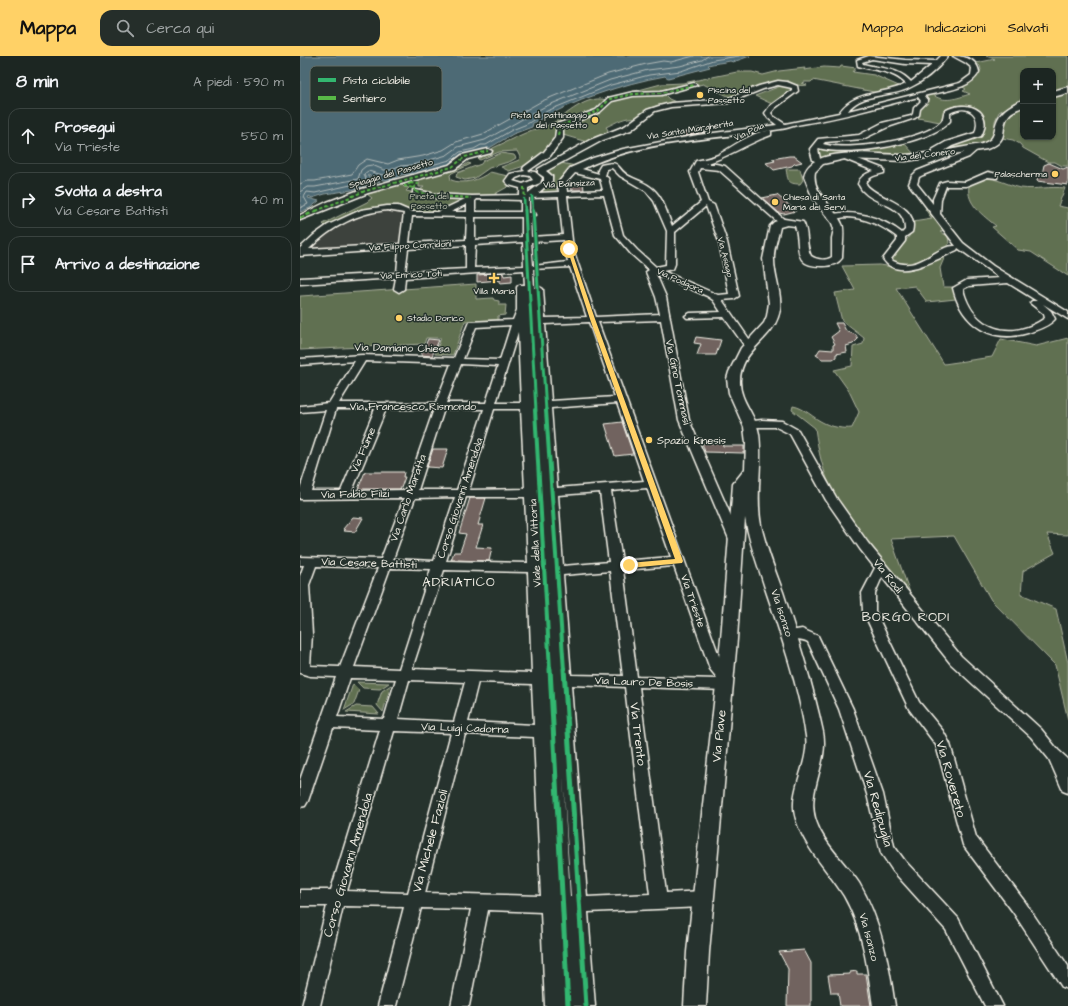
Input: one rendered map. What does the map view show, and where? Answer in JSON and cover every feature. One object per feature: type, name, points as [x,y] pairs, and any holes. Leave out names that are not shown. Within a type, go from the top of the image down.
[{"type":"main road","points":[[1056,93],[1068,90]]},
{"type":"main road","name":"Via del Conero","points":[[819,162],[845,156],[897,159],[974,149],[989,145],[996,141],[999,135],[1000,124],[1004,115],[1021,104]]},
{"type":"main road","points":[[783,222],[797,223],[801,226],[801,238],[804,255],[812,262],[827,263],[837,258],[837,238],[831,217],[815,194],[809,176],[810,172],[819,162]]},
{"type":"main road","name":"Via Isonzo","points":[[783,222],[775,226],[768,258],[776,308],[769,324],[741,356],[734,376],[734,387],[737,398],[750,424],[752,440],[748,480],[752,515],[756,533],[789,635],[806,695],[816,739],[815,757],[803,807],[804,816],[815,838],[856,896],[866,918],[872,939],[884,1006]]},
{"type":"main road","name":"Via Piave","points":[[695,1006],[703,899],[724,682],[735,539],[748,480]]},
{"type":"street","points":[[842,114],[845,108],[853,102],[899,90],[910,85],[929,73],[945,56]]},
{"type":"street","points":[[956,56],[964,59],[976,56]]},
{"type":"street","points":[[910,85],[900,75],[892,71],[865,67],[860,65],[859,61],[872,57],[905,62],[938,63]]},
{"type":"street","name":"Via Santa Margherita","points":[[581,165],[595,159],[644,147],[712,135],[783,126],[842,114],[919,95],[969,81],[977,70],[976,66],[964,59]]},
{"type":"street","points":[[541,171],[601,138],[627,129],[646,113],[664,106],[730,101],[769,86],[784,84],[795,87],[795,91],[772,107],[768,113],[770,117],[783,126]]},
{"type":"street","points":[[513,173],[527,169],[547,154],[559,138],[560,126],[569,122],[588,118],[598,112],[610,99],[624,95],[660,93],[694,85]]},
{"type":"street","points":[[819,162],[814,149],[825,140],[860,137],[885,125],[916,115],[917,108],[925,100],[919,95]]},
{"type":"street","points":[[819,145],[829,149],[856,149],[886,145],[939,129],[946,121],[947,112],[953,108],[969,108],[978,113],[982,121],[978,134],[949,144],[935,153]]},
{"type":"street","name":"Via Pola","points":[[719,158],[752,139],[785,129],[783,126]]},
{"type":"street","points":[[974,149],[966,155],[916,176],[912,184],[932,203],[936,214],[958,245],[1009,280],[1068,316]]},
{"type":"street","name":"Spiaggia del Passetto","points":[[300,218],[330,204],[365,191],[452,167],[465,157],[488,151]]},
{"type":"street","points":[[547,154],[581,165]]},
{"type":"street","points":[[845,156],[881,171],[869,175],[863,180],[862,184],[868,191],[895,205],[904,212],[910,229],[906,234],[901,236]]},
{"type":"street","points":[[696,167],[699,163],[719,158],[718,165],[716,166]]},
{"type":"street","name":"Via Trieste","points":[[581,165],[566,175],[563,179],[563,194],[568,237],[573,264],[717,668],[724,682]]},
{"type":"street","points":[[573,170],[601,176],[603,174],[602,170],[604,167],[613,165],[618,168],[622,175],[647,188],[656,196],[671,231],[672,264],[670,267],[656,271]]},
{"type":"street","points":[[696,167],[716,166],[722,168],[783,222]]},
{"type":"street","name":"Via Asiago","points":[[696,167],[694,172],[705,202],[710,205],[723,242],[732,281],[734,296],[716,298]]},
{"type":"street","points":[[524,197],[545,185],[548,181],[548,176],[541,171],[527,169]]},
{"type":"street","points":[[932,203],[943,185],[966,184],[988,174],[994,176]]},
{"type":"street","name":"Via Podgora","points":[[601,176],[604,178],[619,235],[624,243],[656,271],[716,298],[749,346]]},
{"type":"street","name":"Viale della Vittoria","points":[[524,187],[527,239],[528,322],[536,406],[564,905],[568,1006]]},
{"type":"street","points":[[413,188],[436,196],[471,198]]},
{"type":"street","points":[[638,190],[647,188]]},
{"type":"street","name":"Via Bainsizza","points":[[471,198],[486,196],[524,197],[608,192]]},
{"type":"street","points":[[438,214],[471,198]]},
{"type":"street","points":[[470,271],[471,198]]},
{"type":"street","points":[[671,231],[674,226],[705,202]]},
{"type":"street","points":[[301,253],[327,229],[364,212],[383,209],[396,209],[407,211],[408,214],[525,215]]},
{"type":"street","points":[[399,289],[408,214]]},
{"type":"street","name":"Viale della Vittoria","points":[[525,215],[527,239],[536,267],[528,322],[536,406],[551,492],[557,571],[551,680],[542,731],[564,905],[586,1006]]},
{"type":"street","points":[[831,217],[837,218],[849,215],[858,216],[887,227],[901,236]]},
{"type":"street","points":[[901,236],[901,241],[887,259],[890,263],[899,266],[922,264],[958,245]]},
{"type":"street","name":"Via Filippo Corridoni","points":[[301,253],[568,237]]},
{"type":"street","name":"Viale della Vittoria","points":[[527,239],[521,268],[522,307],[528,322]]},
{"type":"street","points":[[536,267],[573,264]]},
{"type":"street","name":"Via Enrico Toti","points":[[300,281],[521,268]]},
{"type":"street","name":"Via Gino Tommasi","points":[[656,271],[650,272],[661,297],[684,420],[735,539]]},
{"type":"street","points":[[1009,280],[968,283],[958,288],[963,306],[978,323],[999,334],[1012,335],[1032,329],[1047,322],[1050,319],[1048,313],[1033,302],[1035,296]]},
{"type":"street","points":[[690,316],[728,314]]},
{"type":"street","points":[[528,322],[661,317]]},
{"type":"street","name":"Via Carlo Maratta","points":[[327,722],[411,494],[440,406],[472,324],[528,322]]},
{"type":"street","name":"Corso Giovanni Amendola","points":[[311,1006],[337,898],[390,725],[404,674],[504,363],[528,322]]},
{"type":"street","points":[[302,495],[332,406],[362,358]]},
{"type":"street","name":"Via Damiano Chiesa","points":[[300,362],[362,358],[458,360],[504,363]]},
{"type":"street","name":"Via Francesco Rismondo","points":[[300,409],[332,406],[536,406],[622,400]]},
{"type":"street","name":"Via Fiume","points":[[344,494],[382,406]]},
{"type":"street","name":"Viale della Vittoria","points":[[536,406],[531,493],[534,568],[551,680]]},
{"type":"street","name":"Via Rodi","points":[[750,424],[778,423],[788,427],[794,432],[832,500],[881,568],[956,660],[1036,732],[1053,754],[1068,768]]},
{"type":"street","points":[[551,492],[652,484]]},
{"type":"street","name":"Via Trento","points":[[605,488],[659,901]]},
{"type":"street","name":"Via Fabio Filzi","points":[[302,495],[531,493]]},
{"type":"street","points":[[302,632],[303,585],[306,561]]},
{"type":"street","name":"Via Cesare Battisti","points":[[306,561],[534,568]]},
{"type":"street","points":[[557,571],[679,561]]},
{"type":"street","name":"Via Rovereto","points":[[881,568],[869,589],[866,598],[869,611],[914,705],[938,735],[942,744],[969,840],[1019,907],[1068,981]]},
{"type":"street","name":"Via Lauro De Bosis","points":[[302,632],[304,669],[310,671],[551,680],[724,682]]},
{"type":"street","name":"Via Redipuglia","points":[[789,635],[802,633],[813,639],[846,710],[875,794],[887,848],[898,866],[952,924],[994,1006]]},
{"type":"street","name":"Via Michele Fazioli","points":[[387,1006],[473,676]]},
{"type":"street","points":[[300,801],[327,722]]},
{"type":"street","name":"Via Luigi Cadorna","points":[[327,722],[542,731]]},
{"type":"street","name":"Via Rodi","points":[[1053,754],[1068,787]]},
{"type":"street","points":[[300,898],[564,905],[703,899]]},
{"type":"street","points":[[460,1006],[481,903]]},
{"type":"street","name":"Viale della Vittoria","points":[[554,1006],[564,905]]},
{"type":"shaded area","points":[[385,211],[404,213],[402,244],[309,250],[315,242],[331,230],[346,222],[362,215]]},
{"type":"green space","points":[[986,56],[1068,56],[1068,87],[1056,90],[1056,68],[1020,68],[1020,101],[999,112],[995,121],[995,136],[990,141],[977,146],[941,151],[981,133],[985,125],[983,115],[974,107],[961,105],[948,108],[943,111],[943,117],[940,122],[918,118],[921,108],[929,101],[924,96],[932,94],[941,99],[951,99],[970,94],[963,91],[966,89],[961,86],[971,82],[981,70],[980,66],[976,63],[995,59]]},
{"type":"green space","points":[[841,66],[856,68],[853,72],[874,75],[901,87],[879,93],[813,80],[811,82],[802,83],[807,85],[774,82],[762,85],[732,98],[703,84],[664,94],[669,99],[678,103],[656,107],[646,111],[637,118],[617,121],[606,127],[608,130],[607,133],[587,142],[563,135],[556,136],[545,152],[532,163],[509,171],[501,167],[519,160],[520,157],[517,151],[499,152],[480,160],[478,159],[493,148],[532,130],[546,127],[549,124],[562,119],[561,118],[576,107],[594,99],[606,100],[661,84],[683,83],[737,72],[752,72],[763,75],[779,71],[805,68],[804,70],[824,67],[840,68]]},
{"type":"green space","points":[[783,85],[792,89],[772,104],[755,96]]},
{"type":"green space","points":[[1068,92],[1068,166],[1062,166],[1055,162],[1048,162],[1023,148],[1020,144],[1013,140],[1002,138],[1004,126],[1008,118],[1013,112],[1020,108],[1020,140],[1056,140],[1056,95]]},
{"type":"green space","points":[[904,143],[915,155],[902,157],[856,155],[821,160],[815,153],[818,149],[848,152],[879,148]]},
{"type":"green space","points":[[501,153],[514,155],[516,158],[489,168],[475,178],[465,180],[456,177],[457,173],[481,164],[483,161]]},
{"type":"green space","name":"Pineta del Passetto","points":[[468,163],[471,164],[450,175],[451,180],[461,182],[471,181],[490,172],[508,176],[511,185],[493,195],[472,196],[435,212],[419,212],[394,206],[362,209],[325,226],[323,224],[367,202],[372,198],[367,194],[373,191],[405,184],[402,185],[409,188],[406,191],[411,192],[410,193],[422,191],[420,190],[424,187],[419,187],[419,182],[413,181],[436,175],[448,169],[462,167]]},
{"type":"green space","points":[[561,163],[576,166],[561,177],[557,183],[556,192],[538,194],[551,182],[553,176],[548,170]]},
{"type":"green space","points":[[786,169],[800,169],[803,180],[800,184],[789,181]]},
{"type":"green space","points":[[984,178],[993,179],[1021,188],[1065,188],[1058,206],[1068,208],[1068,276],[1031,252],[1018,250],[992,227],[996,226],[976,209],[970,198],[969,186]]},
{"type":"green space","points":[[927,208],[944,230],[940,232],[948,236],[949,244],[922,261],[906,264],[891,260],[896,251],[910,235],[913,222],[932,219],[925,209]]},
{"type":"green space","points":[[945,256],[940,268],[943,287],[953,287],[956,299],[927,302],[915,286],[896,288],[944,364],[992,357],[1001,339],[1036,346],[1068,338],[1068,535],[1047,534],[1055,553],[1023,571],[1021,594],[1056,609],[1068,663],[1068,720],[1055,665],[991,600],[954,536],[891,539],[910,593],[870,544],[842,506],[830,486],[824,470],[819,453],[815,428],[792,410],[793,406],[797,407],[820,421],[834,427],[845,428],[852,428],[859,412],[849,391],[834,370],[852,366],[853,347],[863,344],[864,338],[842,321],[835,293],[855,290],[842,266],[880,265],[899,268],[917,268]]},
{"type":"green space","name":"Stadio Dorico","points":[[476,284],[476,299],[493,298],[494,300],[499,301],[499,305],[506,305],[505,315],[498,316],[498,320],[465,321],[453,355],[435,354],[441,338],[426,338],[424,344],[300,350],[300,296]]},
{"type":"green space","points":[[357,682],[389,683],[380,689],[363,688]]},
{"type":"green space","points":[[353,684],[359,690],[354,704],[344,710]]},
{"type":"green space","points":[[391,685],[383,712],[377,705],[382,691]]},
{"type":"green space","points":[[356,706],[373,707],[379,714],[346,712]]},
{"type":"water","points":[[300,56],[750,56],[733,62],[730,61],[708,65],[710,67],[668,78],[665,76],[648,79],[615,88],[565,107],[533,123],[532,127],[513,134],[486,150],[482,149],[459,157],[454,163],[401,175],[391,180],[383,180],[368,175],[367,176],[380,181],[352,190],[325,194],[312,198],[309,196],[308,198],[319,201],[310,208],[300,212]]},
{"type":"building","points":[[700,128],[706,132],[683,136],[679,134]]},
{"type":"building","points":[[794,156],[802,162],[774,170],[766,163],[775,161],[772,159]]},
{"type":"building","name":"Palascherma","points":[[1049,163],[1063,169],[1068,167],[1068,185],[1037,181],[1038,174],[1042,174],[1044,165]]},
{"type":"building","points":[[583,182],[584,190],[571,190],[570,183]]},
{"type":"building","name":"Chiesa di Santa Maria dei Servi","points":[[777,195],[796,211],[784,214],[779,213],[762,198]]},
{"type":"building","name":"Villa Maria","points":[[503,273],[504,276],[512,275],[512,282],[500,283],[500,280],[477,282],[477,275]]},
{"type":"building","points":[[835,323],[842,323],[846,331],[856,335],[858,339],[853,344],[846,346],[847,352],[836,354],[836,357],[833,359],[822,359],[816,355],[820,349],[833,350],[833,345],[835,344],[831,337],[839,331]]},
{"type":"building","points":[[696,337],[721,340],[716,355],[697,355],[701,344],[694,343]]},
{"type":"building","points":[[428,339],[439,340],[432,356],[421,355]]},
{"type":"building","points":[[622,422],[633,454],[615,456],[605,424]]},
{"type":"building","points":[[702,443],[722,443],[723,446],[744,446],[744,453],[705,452]]},
{"type":"building","points":[[433,449],[448,449],[442,468],[427,467]]},
{"type":"building","points":[[365,472],[404,472],[403,477],[405,477],[401,488],[399,489],[358,489]]},
{"type":"building","points":[[470,498],[486,498],[478,525],[483,525],[476,547],[492,548],[489,561],[451,560],[454,552],[460,552],[466,534],[459,533]]},
{"type":"building","points":[[353,517],[363,518],[355,532],[344,531],[345,530],[343,529]]},
{"type":"building","points":[[804,950],[811,963],[811,1006],[787,1006],[788,969],[779,952]]},
{"type":"building","points":[[857,971],[857,974],[866,974],[871,1006],[840,1006],[838,993],[831,993],[828,975],[850,974],[850,972]]},
{"type":"marked path","points":[[558,135],[560,126],[598,111],[610,99],[633,94],[661,93],[694,85]]},
{"type":"marked path","points":[[300,218],[330,204],[365,191],[452,167],[465,157],[488,151]]},
{"type":"marked path","points":[[410,183],[418,184],[413,188]]},
{"type":"marked path","points":[[411,183],[405,186],[413,188],[416,192]]},
{"type":"marked path","points":[[524,187],[525,201]]},
{"type":"marked path","points":[[416,192],[436,196],[471,198]]},
{"type":"cycle path","points":[[532,196],[586,1006]]},
{"type":"cycle path","points":[[524,199],[568,1006]]},
{"type":"place","name":"Piscina del Passetto","points":[[700,95]]},
{"type":"place","name":"Pista di pattinaggio del Passetto","points":[[595,120]]},
{"type":"place","name":"Palascherma","points":[[1055,174]]},
{"type":"place","name":"Chiesa di Santa Maria dei Servi","points":[[775,202]]},
{"type":"place","name":"Villa Maria","points":[[494,278]]},
{"type":"place","name":"Stadio Dorico","points":[[399,318]]},
{"type":"place","name":"Spazio Kinesis","points":[[649,440]]},
{"type":"district","name":"ADRIATICO","points":[[459,582]]},
{"type":"district","name":"BORGO RODI","points":[[906,617]]},
{"type":"route","points":[[569,249],[592,319],[679,561],[629,565]]}]
